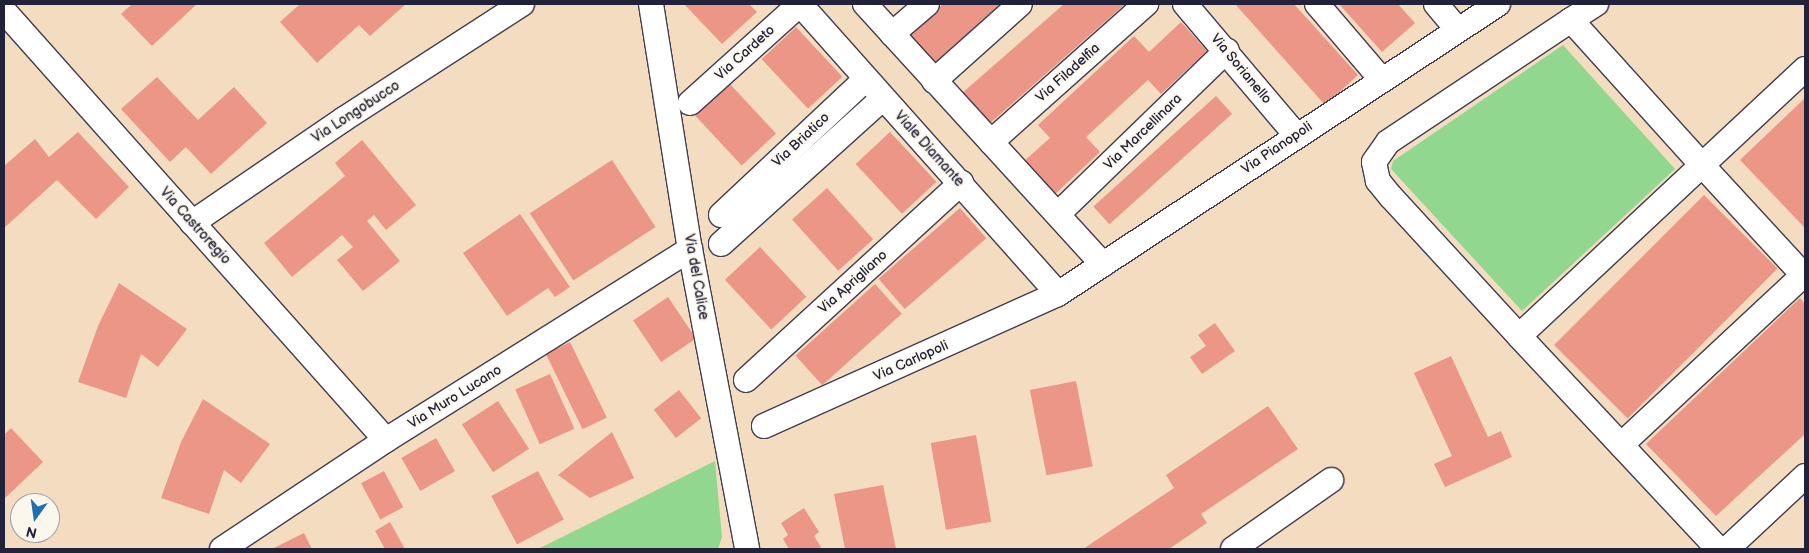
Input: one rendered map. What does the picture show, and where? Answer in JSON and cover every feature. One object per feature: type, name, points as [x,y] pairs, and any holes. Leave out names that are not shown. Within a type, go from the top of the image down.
[{"type":"street","name":"Via Longobucco","points":[[192,223],[344,119],[522,4]]},
{"type":"street","name":"Via del Calice","points":[[651,4],[690,249],[742,543]]},
{"type":"street","name":"Viale Diamante","points":[[800,4],[1058,294]]},
{"type":"street","name":"Via Cardeto","points":[[690,103],[800,4]]},
{"type":"street","points":[[865,4],[1103,265]]},
{"type":"street","points":[[892,34],[927,4]]},
{"type":"street","points":[[934,80],[1020,4]]},
{"type":"street","name":"Via Filadelfia","points":[[990,142],[1146,4]]},
{"type":"street","name":"Via Sorianello","points":[[1185,4],[1227,50],[1296,135]]},
{"type":"street","points":[[1318,4],[1382,80]]},
{"type":"street","points":[[1436,4],[1457,29]]},
{"type":"street","name":"Via Pianopoli","points":[[1058,294],[1296,135],[1498,4]]},
{"type":"street","points":[[1596,4],[1388,142],[1374,162],[1378,181],[1718,549]]},
{"type":"street","name":"Via Castroregio","points":[[4,11],[386,440]]},
{"type":"street","points":[[1571,20],[1702,165],[1805,275],[1621,445]]},
{"type":"street","name":"Via Marcellinara","points":[[1058,214],[1227,50]]},
{"type":"street","points":[[1520,336],[1805,69]]},
{"type":"street","name":"Via Briatico","points":[[721,244],[736,211],[866,79]]},
{"type":"street","name":"Via Briatico","points":[[736,211],[883,98]]},
{"type":"street","name":"Via Aprigliano","points":[[746,380],[961,183]]},
{"type":"street","name":"Via Muro Lucano","points":[[222,549],[386,440],[690,249]]},
{"type":"street","name":"Via Carlopoli","points":[[764,426],[1058,294]]},
{"type":"street","points":[[1727,549],[1805,476]]},
{"type":"street","points":[[1233,549],[1331,480]]},
{"type":"green space","points":[[1563,45],[1675,169],[1522,311],[1391,169],[1393,161]]},
{"type":"green space","points":[[715,461],[722,537],[718,549],[538,549]]},
{"type":"building","points":[[132,4],[197,4],[152,46],[121,14]]},
{"type":"building","points":[[300,4],[406,4],[370,36],[359,25],[317,63],[280,22]]},
{"type":"building","points":[[684,4],[749,4],[757,12],[722,44]]},
{"type":"building","points":[[943,4],[1004,4],[935,65],[908,34]]},
{"type":"building","points":[[1064,4],[1125,4],[988,125],[961,94]]},
{"type":"building","points":[[1235,4],[1294,4],[1358,75],[1325,105]]},
{"type":"building","points":[[1339,4],[1398,4],[1415,23],[1382,52]]},
{"type":"building","points":[[1181,22],[1207,51],[1161,94],[1148,80],[1086,137],[1100,152],[1054,195],[1023,162],[1050,138],[1038,125],[1134,36],[1149,52]]},
{"type":"building","points":[[796,27],[842,77],[808,109],[762,59]]},
{"type":"building","points":[[157,77],[198,120],[234,87],[267,123],[211,174],[186,147],[170,162],[121,109]]},
{"type":"building","points":[[729,83],[776,133],[742,166],[695,115]]},
{"type":"building","points":[[1216,96],[1232,114],[1109,224],[1093,206]]},
{"type":"building","points":[[1805,98],[1805,228],[1740,160]]},
{"type":"building","points":[[78,132],[129,187],[96,219],[57,180],[4,228],[4,166],[35,139],[49,157]]},
{"type":"building","points":[[890,132],[936,182],[902,214],[856,164]]},
{"type":"building","points":[[362,140],[416,205],[386,230],[374,215],[367,221],[400,261],[363,291],[337,260],[353,247],[342,235],[292,277],[264,243],[345,176],[335,163]]},
{"type":"building","points":[[612,160],[656,227],[573,280],[530,213]]},
{"type":"building","points":[[827,188],[873,239],[838,271],[792,219]]},
{"type":"building","points":[[1704,195],[1778,269],[1628,418],[1554,345]]},
{"type":"building","points":[[960,208],[986,238],[905,309],[878,279]]},
{"type":"building","points":[[520,214],[570,287],[555,297],[548,288],[507,316],[463,253]]},
{"type":"building","points":[[760,247],[806,297],[771,329],[725,280]]},
{"type":"building","points":[[119,283],[187,329],[158,367],[141,354],[126,398],[78,382],[98,326]]},
{"type":"building","points":[[875,284],[902,314],[822,385],[795,356]]},
{"type":"building","points":[[668,297],[696,338],[661,362],[633,320]]},
{"type":"building","points":[[1800,298],[1805,304],[1805,434],[1716,516],[1646,444]]},
{"type":"building","points":[[1215,323],[1235,351],[1202,374],[1190,357],[1206,346],[1198,335]]},
{"type":"building","points":[[570,342],[607,417],[583,429],[546,354]]},
{"type":"building","points":[[1451,356],[1488,437],[1501,431],[1512,457],[1445,487],[1434,464],[1452,456],[1414,373]]},
{"type":"building","points":[[550,374],[574,429],[540,444],[515,389]]},
{"type":"building","points":[[1076,381],[1093,466],[1046,475],[1030,390]]},
{"type":"building","points":[[679,390],[701,418],[676,438],[654,410]]},
{"type":"building","points":[[203,399],[270,444],[241,483],[224,470],[209,514],[161,498],[181,442]]},
{"type":"building","points":[[498,401],[529,449],[493,472],[462,424]]},
{"type":"building","points":[[1268,406],[1298,449],[1201,514],[1207,523],[1169,549],[1083,549],[1174,488],[1166,475]]},
{"type":"building","points":[[11,428],[43,462],[4,499],[4,435]]},
{"type":"building","points":[[612,432],[634,478],[590,498],[558,475]]},
{"type":"building","points":[[976,435],[991,522],[946,530],[931,443]]},
{"type":"building","points":[[436,438],[455,471],[420,491],[401,458]]},
{"type":"building","points":[[384,471],[403,507],[380,519],[361,483]]},
{"type":"building","points":[[538,471],[564,520],[517,544],[491,496]]},
{"type":"building","points":[[883,485],[896,549],[845,549],[834,494]]},
{"type":"building","points":[[804,508],[819,532],[814,536],[821,547],[819,549],[789,549],[783,539],[788,535],[781,523]]},
{"type":"building","points":[[390,522],[405,549],[385,549],[375,531]]},
{"type":"building","points":[[304,533],[312,549],[272,549]]}]
